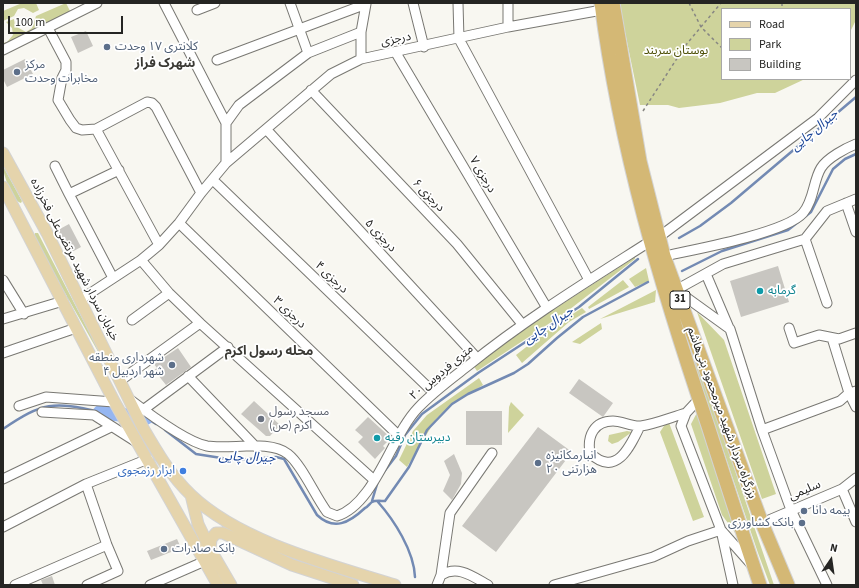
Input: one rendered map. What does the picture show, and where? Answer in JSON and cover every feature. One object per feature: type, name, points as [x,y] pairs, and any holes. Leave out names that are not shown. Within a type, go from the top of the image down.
[{"type":"highway","name":"بزرگراه سردار شهید میرمحمود بنی‌هاشم","points":[[605,5],[640,162],[654,239],[699,399],[760,585]]},
{"type":"highway","name":"بزرگراه سردار شهید میرمحمود بنی‌هاشم","points":[[654,239],[664,256],[762,523],[788,585]]},
{"type":"main road","name":"خیابان سردار شهید مرتضی‌علی فخرزاده","points":[[3,153],[47,233],[143,428],[158,455],[191,496],[220,518],[249,533],[289,550],[395,585]]},
{"type":"main road","points":[[3,187],[6,202],[62,301],[115,403],[218,585]]},
{"type":"main road","points":[[191,496],[198,524],[210,549],[231,585]]},
{"type":"main road","points":[[210,549],[211,539],[216,533],[223,533],[292,565],[334,582],[353,585]]},
{"type":"street","points":[[3,50],[97,3]]},
{"type":"street","points":[[164,3],[226,123],[226,163]]},
{"type":"street","points":[[197,10],[215,3]]},
{"type":"street","points":[[290,3],[308,53]]},
{"type":"street","points":[[413,3],[424,47]]},
{"type":"street","points":[[458,3],[459,39],[589,280]]},
{"type":"street","points":[[508,3],[508,27]]},
{"type":"street","points":[[217,60],[366,4],[361,32],[361,60]]},
{"type":"street","name":"درجزی","points":[[80,300],[141,260],[159,245],[179,223],[226,163],[331,74],[361,60],[605,5]]},
{"type":"street","points":[[48,28],[66,62],[66,70],[62,78],[58,100],[76,128],[82,130],[96,129],[147,102],[152,103],[201,193]]},
{"type":"street","points":[[226,123],[239,105],[308,53],[361,32]]},
{"type":"street","name":"درجزی ۷","points":[[396,53],[547,308]]},
{"type":"street","name":"۲۰ متری فردوس","points":[[128,398],[143,410],[197,443],[207,446],[274,447],[288,454],[294,460],[327,512],[338,516],[351,510],[362,498],[416,410],[434,394],[477,358],[522,324],[654,239],[818,118],[856,80]]},
{"type":"street","name":"درجزی ۶","points":[[311,90],[457,244],[522,324]]},
{"type":"street","points":[[96,129],[159,245]]},
{"type":"street","name":"درجزی ۵","points":[[266,129],[477,358]]},
{"type":"street","points":[[664,256],[721,245],[780,227],[803,213],[812,196],[821,167],[842,150],[856,144]]},
{"type":"street","points":[[55,166],[113,278]]},
{"type":"street","points":[[69,194],[119,170]]},
{"type":"street","name":"درجزی ۴","points":[[213,180],[434,394]]},
{"type":"street","points":[[730,329],[676,290],[723,264],[805,239],[827,211],[856,199]]},
{"type":"street","points":[[846,203],[856,232]]},
{"type":"street","name":"درجزی ۳","points":[[179,223],[399,436]]},
{"type":"street","points":[[805,239],[826,303]]},
{"type":"street","points":[[141,260],[169,293],[374,480]]},
{"type":"street","points":[[706,274],[730,329],[762,430],[791,510],[827,585]]},
{"type":"street","points":[[4,280],[24,314]]},
{"type":"street","points":[[132,320],[169,293]]},
{"type":"street","points":[[3,320],[62,301]]},
{"type":"street","points":[[120,380],[200,322]]},
{"type":"street","points":[[3,353],[76,328]]},
{"type":"street","points":[[789,328],[794,343],[819,335],[839,339],[856,333]]},
{"type":"street","points":[[832,338],[856,407]]},
{"type":"street","points":[[143,410],[228,347]]},
{"type":"street","points":[[188,376],[256,446]]},
{"type":"street","points":[[762,430],[840,401],[852,392]]},
{"type":"street","points":[[19,406],[46,397],[115,403]]},
{"type":"street","points":[[699,399],[686,413],[681,426],[721,530],[733,585]]},
{"type":"street","points":[[42,412],[94,415],[111,427],[137,441]]},
{"type":"street","points":[[640,426],[631,445],[623,456],[615,461],[604,463],[596,459],[590,453],[589,436],[595,427],[602,424],[613,421],[640,426],[686,413]]},
{"type":"street","points":[[3,479],[111,427]]},
{"type":"street","points":[[437,585],[441,575],[450,513],[492,453]]},
{"type":"street","points":[[3,527],[86,484],[148,459]]},
{"type":"street","name":"سلیمی","points":[[762,523],[842,489],[856,478]]},
{"type":"street","points":[[86,484],[118,572],[87,585]]},
{"type":"street","points":[[842,489],[856,522]]},
{"type":"street","points":[[721,530],[754,568]]},
{"type":"street","points":[[554,585],[653,557],[721,530]]},
{"type":"street","points":[[15,585],[107,545]]},
{"type":"street","points":[[150,585],[205,561]]},
{"type":"street","points":[[441,575],[449,571],[459,570],[488,585]]},
{"type":"path","points":[[689,3],[702,27],[721,47]]},
{"type":"path","points":[[642,112],[685,46],[721,3]]},
{"type":"green space","points":[[22,3],[36,3],[39,10],[33,13],[24,8],[18,9],[14,16],[3,21],[3,11]]},
{"type":"green space","points":[[66,3],[70,11],[3,46],[3,43],[7,42],[13,35],[12,28],[6,22],[14,19],[15,26],[26,32],[32,28],[36,16]]},
{"type":"green space","name":"بوستان سربند","points":[[619,3],[856,3],[856,20],[851,30],[851,8],[721,8],[721,80],[803,80],[775,93],[757,93],[720,103],[679,108],[668,105],[640,105]]},
{"type":"green space","points":[[613,48],[684,321],[774,585],[770,585],[758,553],[680,322],[633,166]]},
{"type":"green space","points":[[3,166],[22,201],[21,203],[14,198],[11,193],[6,181]]},
{"type":"green space","points":[[35,233],[38,233],[114,380],[34,238]]},
{"type":"green space","points":[[635,257],[635,259],[565,313],[477,371],[473,365],[531,324]]},
{"type":"green space","points":[[646,268],[649,281],[635,287],[629,279]]},
{"type":"green space","points":[[623,280],[629,287],[589,309],[588,307]]},
{"type":"green space","points":[[656,290],[655,302],[600,319]]},
{"type":"green space","points":[[582,308],[586,312],[569,322],[522,363],[516,355],[548,330]]},
{"type":"green space","points":[[697,312],[724,340],[776,494],[762,499]]},
{"type":"green space","points":[[601,323],[602,329],[580,344],[572,342]]},
{"type":"green space","points":[[479,378],[483,385],[452,404],[436,419],[407,467],[399,460],[413,431],[427,415]]},
{"type":"green space","points":[[511,402],[524,415],[508,433],[509,407]]},
{"type":"green space","points":[[701,405],[747,549],[722,515],[691,424]]},
{"type":"green space","points":[[668,420],[704,517],[693,521],[660,432]]},
{"type":"green space","points":[[627,431],[632,432],[618,442],[612,444],[608,441],[609,435]]},
{"type":"building","points":[[86,31],[93,46],[78,53],[71,37]]},
{"type":"building","name":"مرکز مخابرات وحدت","points":[[25,59],[33,74],[7,87],[3,79],[3,70]]},
{"type":"building","points":[[69,224],[81,247],[70,253],[58,230]]},
{"type":"building","name":"گرمابه","points":[[778,266],[789,302],[741,317],[730,281]]},
{"type":"building","name":"شهرداری منطقه ۴ شهر اردبیل","points":[[178,348],[191,367],[166,385],[154,370],[157,368],[154,364]]},
{"type":"building","points":[[579,379],[613,403],[603,417],[569,393]]},
{"type":"building","name":"مسجد رسول اکرم (ص)","points":[[254,401],[280,425],[270,436],[266,436],[241,414]]},
{"type":"building","points":[[466,411],[502,411],[502,445],[466,445]]},
{"type":"building","name":"دبیرستان رقیه","points":[[368,417],[391,438],[383,446],[385,448],[375,459],[358,442],[363,437],[355,430]]},
{"type":"building","points":[[538,427],[572,452],[496,552],[462,526]]},
{"type":"building","points":[[454,454],[462,473],[461,484],[452,500],[443,491],[450,475],[444,461]]},
{"type":"building","name":"بانک صادرات","points":[[177,539],[181,548],[151,560],[147,551]]},
{"type":"building","points":[[52,576],[55,585],[43,585],[41,580]]},
{"type":"waterway","name":"جیرال چایی","points":[[679,238],[700,226],[731,203],[856,97]]},
{"type":"waterway","name":"جیرال چایی","points":[[682,271],[722,251],[788,230],[811,212],[833,169],[845,159],[856,154]]},
{"type":"waterway","name":"جیرال چایی","points":[[383,473],[396,456],[405,435],[422,414],[478,373],[579,307],[638,259]]},
{"type":"waterway","name":"جیرال چایی","points":[[165,430],[196,454],[234,460],[276,457],[284,459],[317,515],[329,523],[341,523],[353,518],[372,502],[385,501],[409,467],[427,430],[452,404],[468,394],[514,373],[528,364],[583,317],[648,282]]},
{"type":"waterway","name":"جیرال چایی","points":[[3,429],[28,413],[49,406],[71,406],[100,412]]},
{"type":"waterway","name":"جیرال چایی","points":[[100,412],[146,418]]},
{"type":"waterway","name":"جیرال چایی","points":[[146,418],[156,424]]},
{"type":"waterway","name":"جیرال چایی","points":[[372,501],[378,481]]},
{"type":"waterway","name":"جیرال چایی","points":[[378,502],[402,536],[411,557],[415,577]]},
{"type":"place","name":"کلانتری ۱۷ وحدت","points":[[107,47]]},
{"type":"place","name":"مرکز مخابرات وحدت","points":[[17,72]]},
{"type":"place","name":"گرمابه","points":[[760,291]]},
{"type":"place","name":"شهرداری منطقه ۴ شهر اردبیل","points":[[172,365]]},
{"type":"place","name":"مسجد رسول اکرم (ص)","points":[[261,419]]},
{"type":"place","name":"دبیرستان رقیه","points":[[377,438]]},
{"type":"place","name":"انبارمکانیزه ۲۰ هزارتنی","points":[[538,463]]},
{"type":"place","name":"ابزار رزمجوی","points":[[183,471]]},
{"type":"place","name":"بیمه دانا","points":[[804,511]]},
{"type":"place","name":"بانک کشاورزی","points":[[802,523]]},
{"type":"place","name":"بانک صادرات","points":[[164,549]]},
{"type":"district","name":"شهرک فراز","points":[[165,64]]},
{"type":"district","name":"محله رسول اکرم","points":[[269,352]]}]
